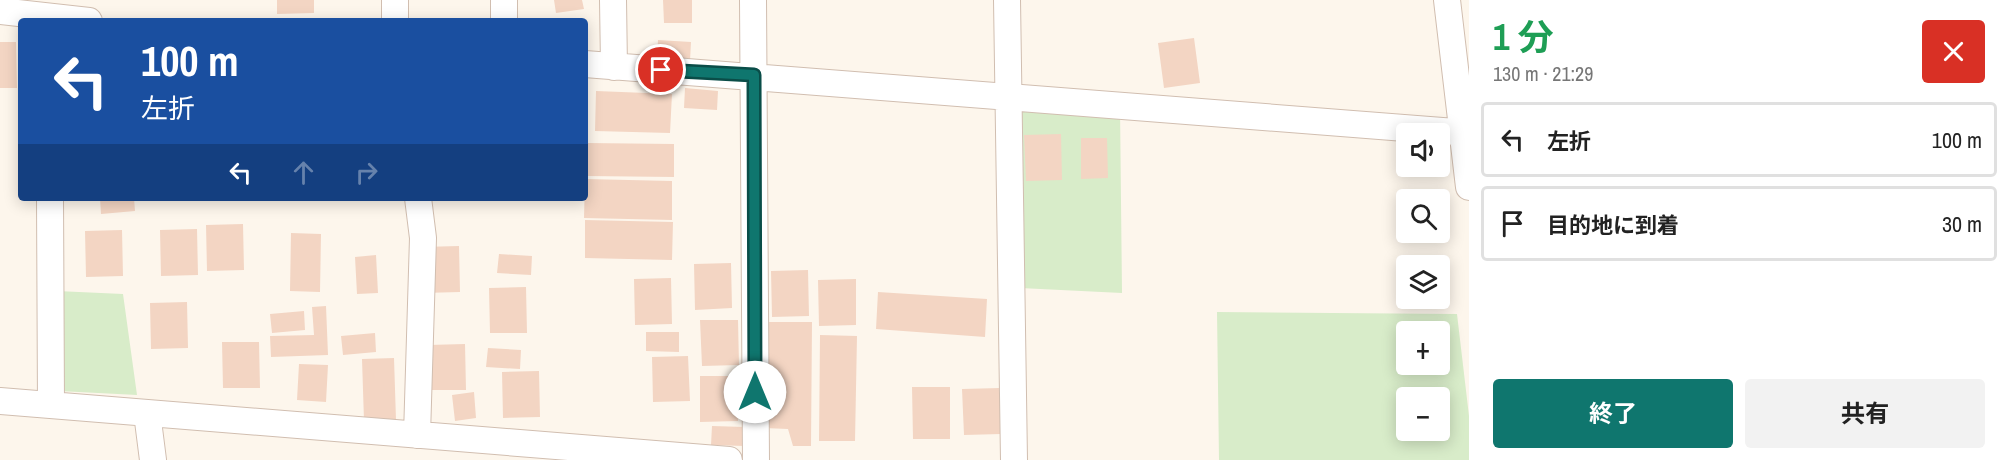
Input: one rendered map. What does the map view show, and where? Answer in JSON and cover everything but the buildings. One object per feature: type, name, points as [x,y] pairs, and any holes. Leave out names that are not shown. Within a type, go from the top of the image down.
[{"type":"street","points":[[395,0],[395,18]]},
{"type":"street","points":[[504,0],[504,18]]},
{"type":"street","points":[[613,0],[614,67]]},
{"type":"street","points":[[753,0],[756,460]]},
{"type":"street","points":[[1008,0],[1014,460]]},
{"type":"street","points":[[1448,0],[1466,134],[1469,187]]},
{"type":"street","points":[[0,11],[49,12],[76,18]]},
{"type":"street","points":[[588,64],[754,75],[1009,98],[1466,134]]},
{"type":"street","points":[[50,201],[51,405]]},
{"type":"street","points":[[417,435],[423,238],[418,201]]},
{"type":"street","points":[[0,401],[417,435],[444,448],[729,460]]},
{"type":"street","points":[[147,414],[153,460]]},
{"type":"green space","points":[[1016,99],[1120,107],[1122,293],[1020,288]]},
{"type":"green space","points":[[57,291],[123,294],[137,395],[59,391]]},
{"type":"green space","points":[[1217,312],[1457,314],[1469,416],[1469,460],[1219,460]]},
{"type":"route","points":[[661,70],[754,75],[755,392]]}]
